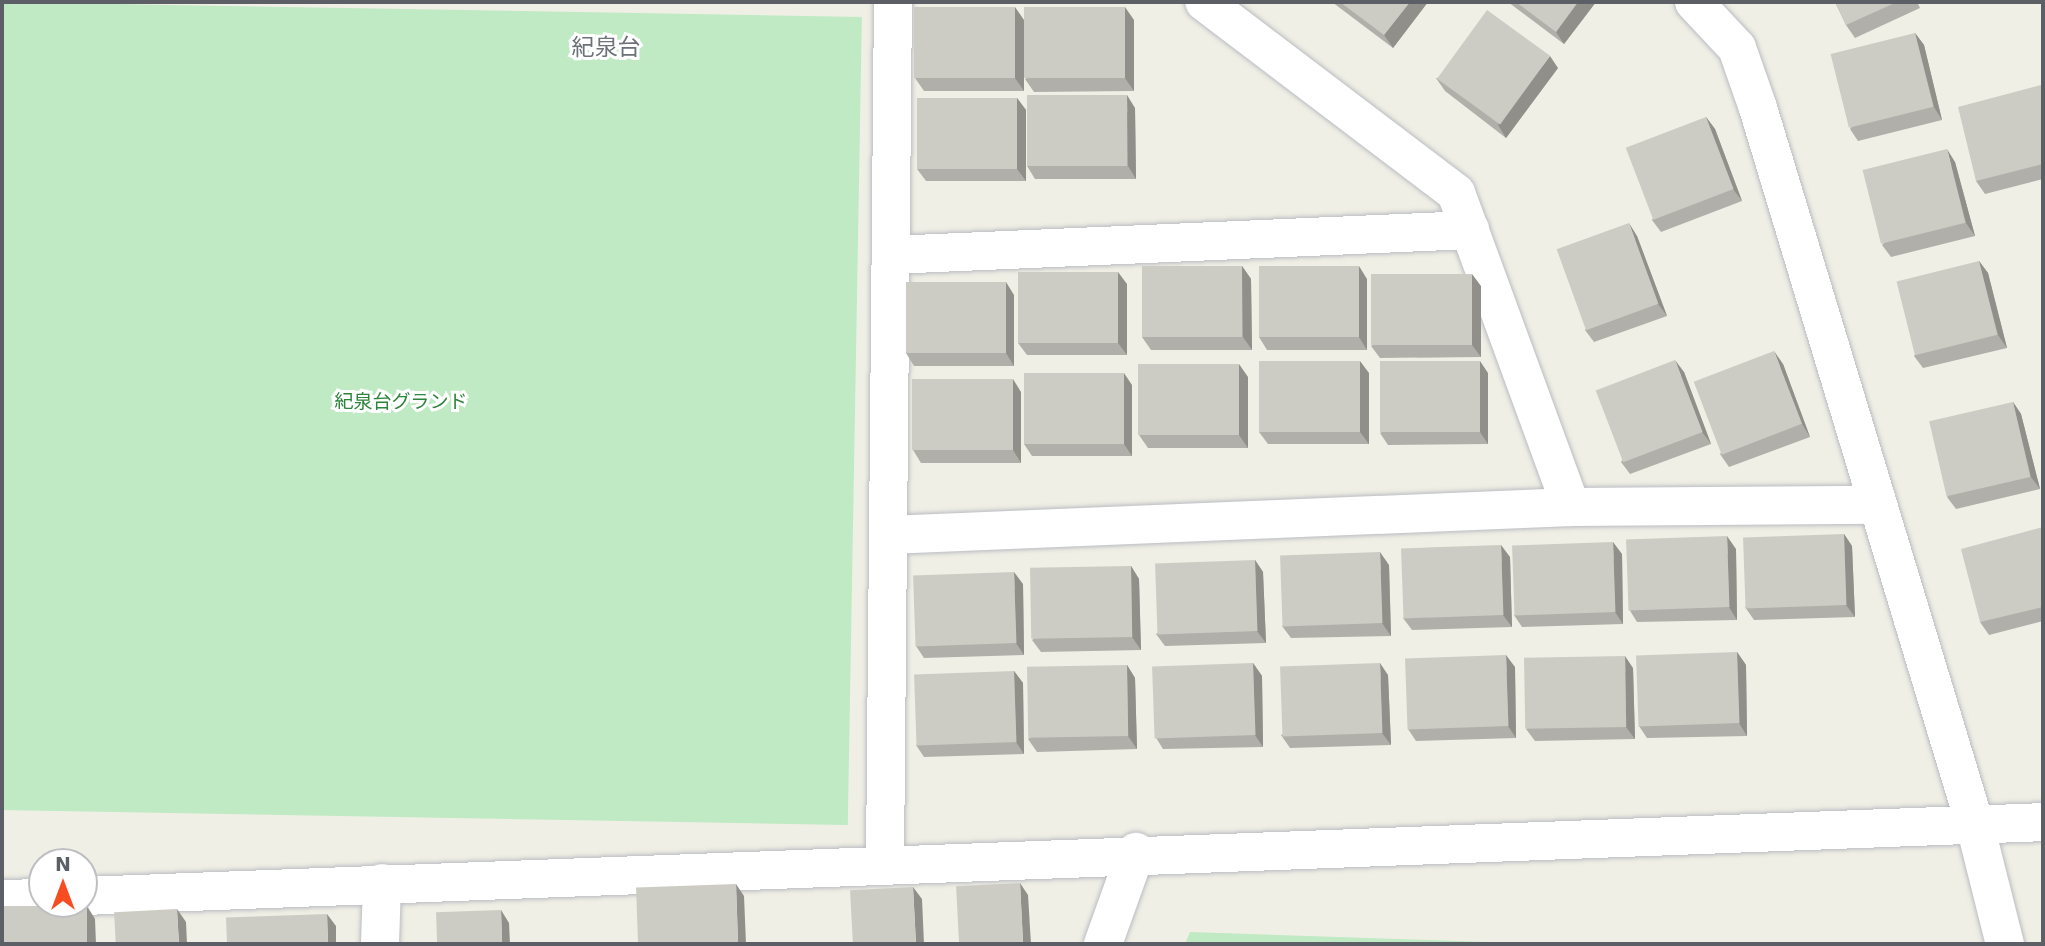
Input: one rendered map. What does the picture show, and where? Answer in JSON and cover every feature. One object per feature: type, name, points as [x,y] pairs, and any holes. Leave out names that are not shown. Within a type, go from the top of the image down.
[{"type":"street","points":[[885,861],[893,2]]},
{"type":"street","points":[[1204,2],[1456,193],[1571,507]]},
{"type":"street","points":[[1694,2],[1737,48],[1975,825],[2005,944]]},
{"type":"street","points":[[891,255],[1470,230]]},
{"type":"street","points":[[888,535],[1571,507],[1878,505]]},
{"type":"street","points":[[98,895],[885,861],[2043,822]]},
{"type":"street","points":[[1103,944],[1136,852]]},
{"type":"street","points":[[380,944],[382,883]]},
{"type":"street","points":[[2,899],[28,898]]},
{"type":"green space","name":"紀泉台グランド","points":[[2,2],[862,17],[848,825],[2,810]]},
{"type":"green space","points":[[1190,932],[1551,944],[1185,944]]},
{"type":"building","points":[[1340,2],[1410,2],[1384,35]]},
{"type":"building","points":[[1516,2],[1578,2],[1556,32]]},
{"type":"building","points":[[1835,2],[1897,2],[1846,25]]},
{"type":"building","points":[[914,7],[1015,7],[1015,78],[914,78]]},
{"type":"building","points":[[1024,7],[1125,7],[1125,78],[1024,78]]},
{"type":"building","points":[[1487,10],[1550,56],[1500,125],[1437,79]]},
{"type":"building","points":[[1915,33],[1933,107],[1849,128],[1831,54]]},
{"type":"building","points":[[2041,85],[2043,164],[1976,181],[1958,107]]},
{"type":"building","points":[[1027,95],[1127,95],[1127,166],[1027,166]]},
{"type":"building","points":[[917,98],[1017,98],[1017,169],[917,169]]},
{"type":"building","points":[[1706,117],[1734,189],[1653,220],[1626,148]]},
{"type":"building","points":[[1947,149],[1965,223],[1881,244],[1863,170]]},
{"type":"building","points":[[1629,223],[1658,304],[1586,330],[1557,249]]},
{"type":"building","points":[[1979,261],[1997,335],[1915,355],[1897,282]]},
{"type":"building","points":[[1142,266],[1242,266],[1242,337],[1142,337]]},
{"type":"building","points":[[1259,266],[1359,266],[1359,337],[1259,337]]},
{"type":"building","points":[[1018,272],[1118,272],[1118,343],[1018,343]]},
{"type":"building","points":[[1371,274],[1472,274],[1472,345],[1371,345]]},
{"type":"building","points":[[906,282],[1006,282],[1006,353],[906,353]]},
{"type":"building","points":[[1774,351],[1802,424],[1722,455],[1694,382]]},
{"type":"building","points":[[1675,360],[1703,432],[1623,462],[1596,390]]},
{"type":"building","points":[[1259,361],[1360,361],[1360,432],[1259,432]]},
{"type":"building","points":[[1380,361],[1480,361],[1480,432],[1380,432]]},
{"type":"building","points":[[1138,364],[1239,364],[1239,435],[1138,435]]},
{"type":"building","points":[[1024,373],[1124,373],[1124,444],[1024,444]]},
{"type":"building","points":[[912,379],[1013,379],[1013,450],[912,450]]},
{"type":"building","points":[[2013,402],[2030,477],[1947,496],[1929,421]]},
{"type":"building","points":[[2043,527],[2043,607],[1980,622],[1961,549]]},
{"type":"building","points":[[1844,534],[1846,605],[1746,608],[1743,538]]},
{"type":"building","points":[[1727,536],[1729,607],[1629,610],[1626,540]]},
{"type":"building","points":[[1613,542],[1615,612],[1515,615],[1512,546]]},
{"type":"building","points":[[1501,545],[1503,615],[1404,618],[1401,548]]},
{"type":"building","points":[[1380,552],[1382,623],[1283,626],[1280,555]]},
{"type":"building","points":[[1255,560],[1257,631],[1158,634],[1155,563]]},
{"type":"building","points":[[1131,566],[1132,637],[1031,639],[1030,568]]},
{"type":"building","points":[[1014,572],[1016,643],[916,646],[913,576]]},
{"type":"building","points":[[1737,652],[1739,723],[1639,726],[1636,656]]},
{"type":"building","points":[[1506,655],[1508,726],[1408,729],[1405,659]]},
{"type":"building","points":[[1625,656],[1626,727],[1525,729],[1524,658]]},
{"type":"building","points":[[1253,663],[1256,735],[1155,738],[1152,667]]},
{"type":"building","points":[[1380,663],[1382,733],[1283,736],[1280,666]]},
{"type":"building","points":[[1127,665],[1128,736],[1028,738],[1027,667]]},
{"type":"building","points":[[1014,671],[1016,742],[917,745],[914,674]]},
{"type":"building","points":[[1020,883],[1023,944],[959,944],[956,886]]},
{"type":"building","points":[[736,884],[738,944],[638,944],[636,887]]},
{"type":"building","points":[[913,887],[916,944],[853,944],[850,890]]},
{"type":"building","points":[[2,906],[28,906],[28,918],[87,918],[87,944],[2,944]]},
{"type":"building","points":[[177,909],[179,944],[116,944],[114,912]]},
{"type":"building","points":[[501,910],[502,944],[437,944],[436,912]]},
{"type":"building","points":[[327,914],[328,944],[227,944],[226,918]]},
{"type":"district","name":"紀泉台","points":[[606,47]]}]
